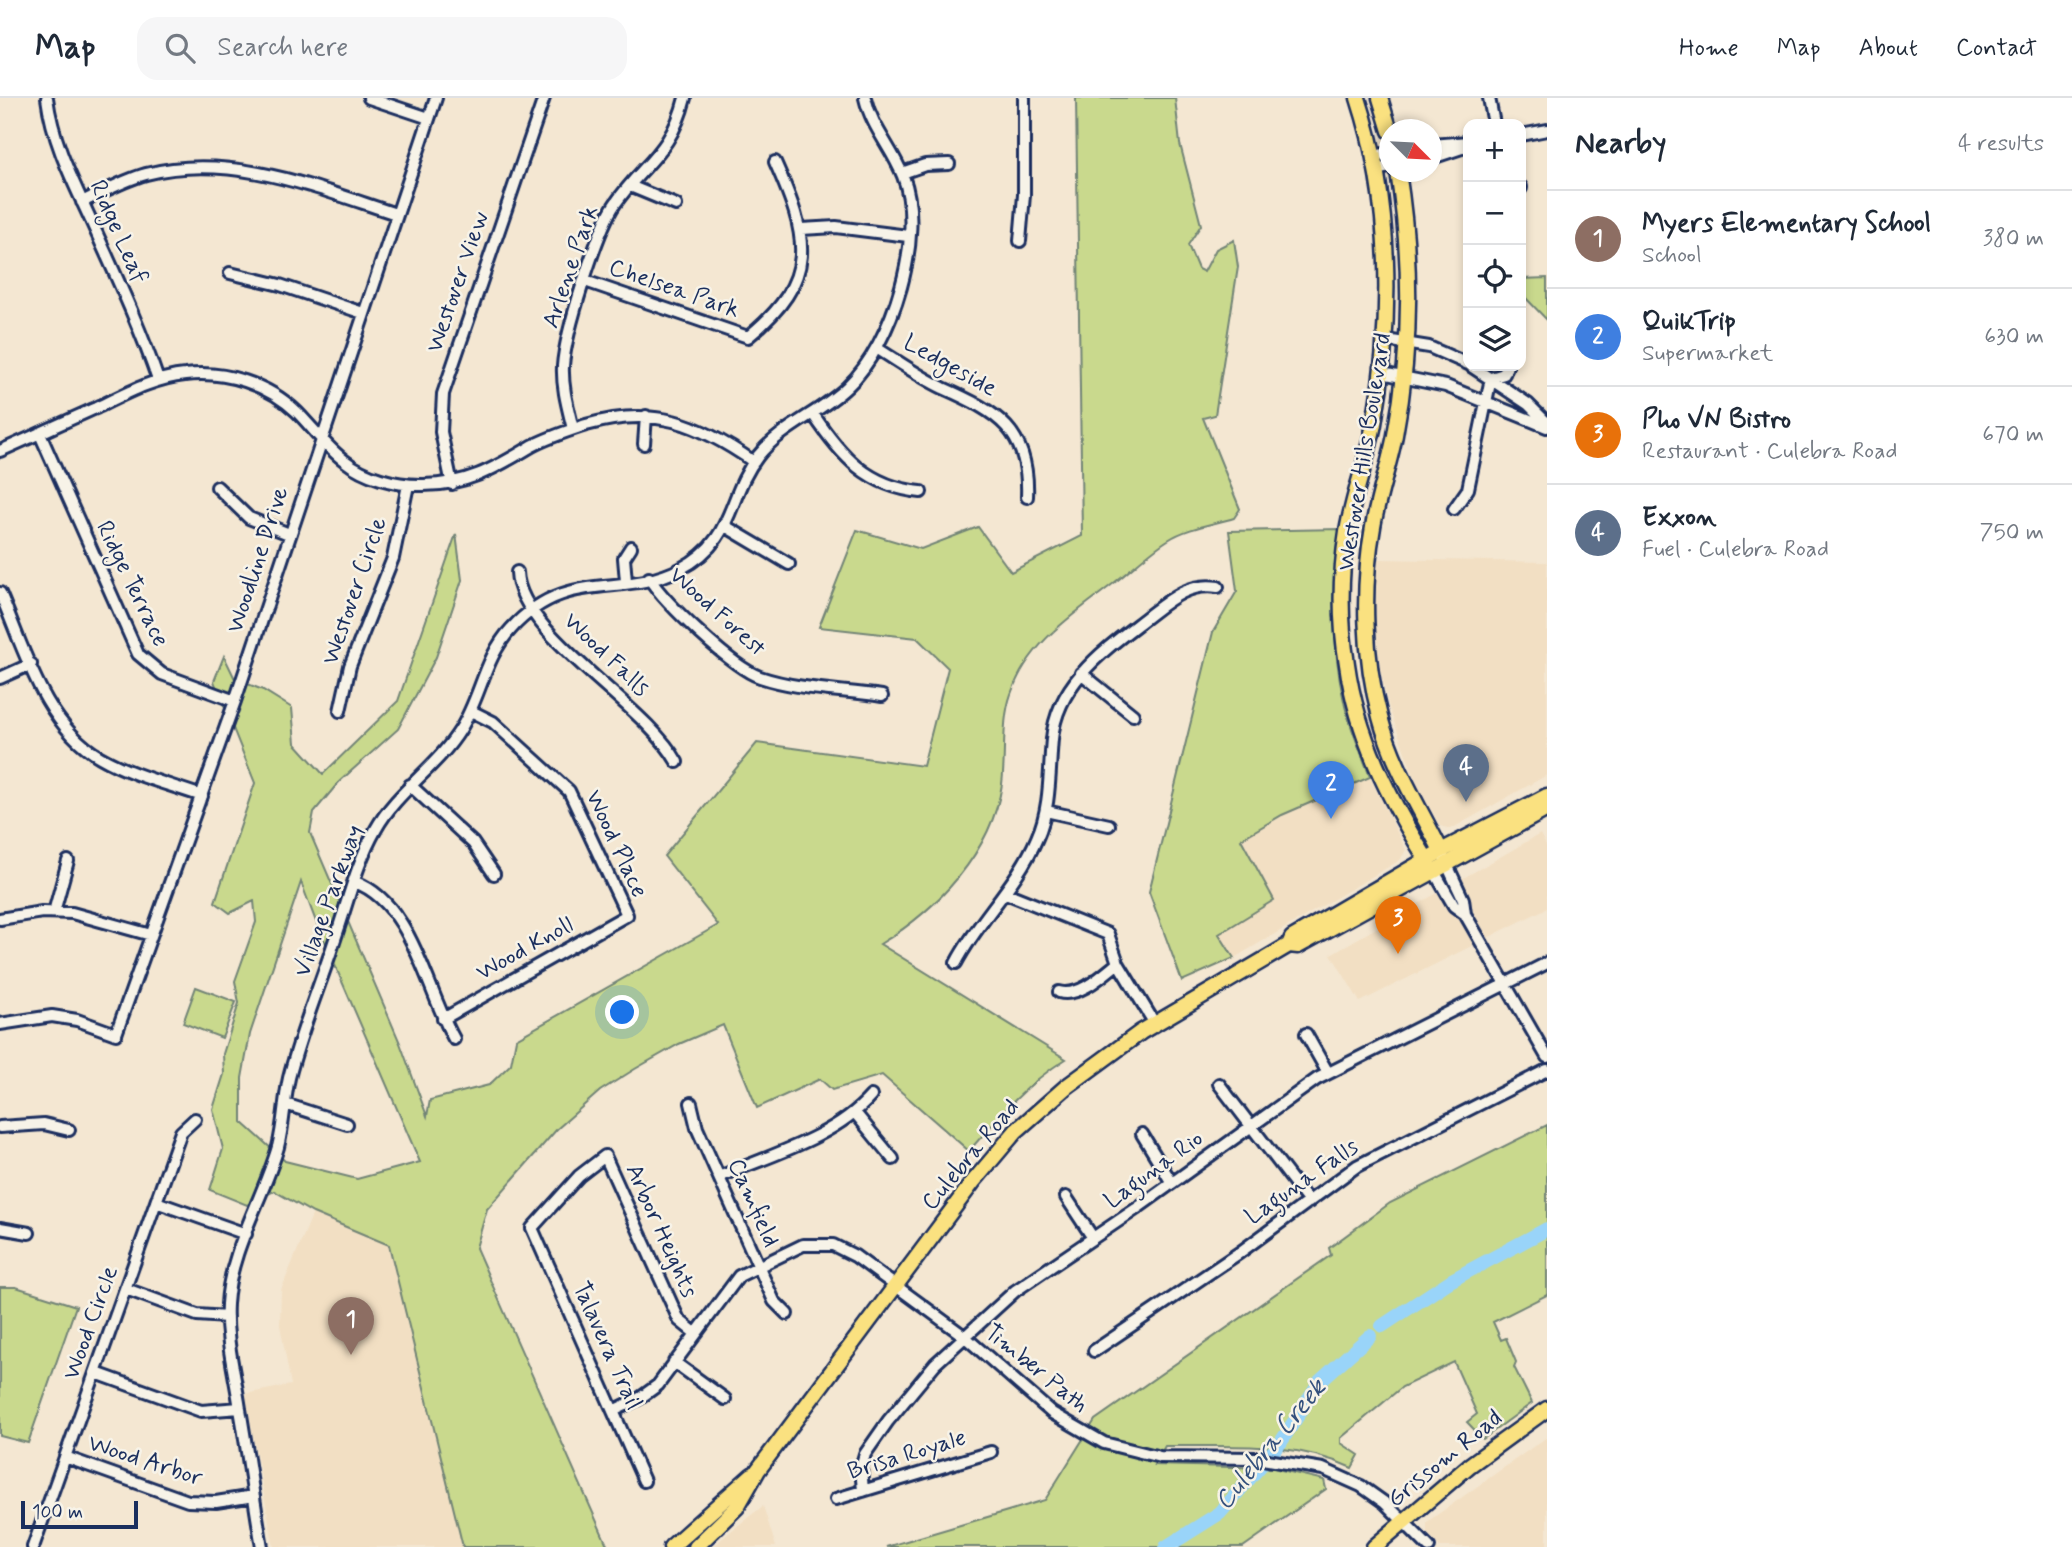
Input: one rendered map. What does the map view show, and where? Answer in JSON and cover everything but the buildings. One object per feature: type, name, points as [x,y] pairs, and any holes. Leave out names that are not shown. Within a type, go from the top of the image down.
[{"type":"main road","name":"Westover Hills Boulevard","points":[[1358,98],[1379,164]]},
{"type":"main road","points":[[1380,98],[1386,119]]},
{"type":"main road","name":"Westover Hills Boulevard","points":[[1380,182],[1387,271],[1386,340],[1371,439],[1348,532],[1343,605],[1347,664],[1353,696],[1381,778],[1437,862]]},
{"type":"main road","name":"Westover Hills Boulevard","points":[[1399,182],[1408,246],[1407,342],[1395,435],[1373,528],[1367,586],[1372,672],[1380,716],[1398,771],[1437,862]]},
{"type":"main road","points":[[1381,778],[1398,771]]},
{"type":"main road","name":"Culebra Road","points":[[1437,862],[1547,796]]},
{"type":"main road","name":"Culebra Road","points":[[696,1547],[737,1507],[758,1470],[973,1182],[1016,1131],[1070,1084],[1155,1024],[1289,945],[1292,938],[1547,808]]},
{"type":"main road","name":"Grissom Road","points":[[1374,1547],[1470,1465],[1547,1409]]},
{"type":"main road","name":"Culebra Road","points":[[671,1547],[727,1494],[758,1470]]},
{"type":"street","name":"Ridge Leaf","points":[[47,98],[58,146],[158,380]]},
{"type":"street","points":[[369,98],[429,118]]},
{"type":"street","name":"Woodline Drive","points":[[0,1024],[52,1016],[77,1020],[116,1034],[235,701],[436,98]]},
{"type":"street","name":"Westover View","points":[[452,484],[441,432],[443,394],[544,98]]},
{"type":"street","name":"Arlene Park","points":[[573,429],[565,398],[563,361],[585,281],[608,217],[663,149],[678,121],[685,98]]},
{"type":"street","name":"Village Parkway","points":[[262,1547],[227,1317],[232,1274],[279,1144],[290,1073],[375,831],[410,785],[445,751],[471,711],[493,654],[510,630],[533,610],[570,590],[649,578],[675,571],[694,560],[711,546],[725,526],[754,462],[774,440],[851,384],[877,349],[900,295],[908,236],[909,199],[902,173],[875,128],[865,98]]},
{"type":"street","points":[[1020,241],[1024,195],[1024,98]]},
{"type":"street","points":[[1489,98],[1493,119]]},
{"type":"street","points":[[1526,134],[1547,130]]},
{"type":"street","points":[[1442,147],[1463,145]]},
{"type":"street","points":[[1442,151],[1446,148]]},
{"type":"street","points":[[775,162],[797,210],[801,229],[836,227],[908,236]]},
{"type":"street","points":[[902,173],[925,165],[949,164]]},
{"type":"street","points":[[82,202],[152,173],[187,168],[238,170],[286,178],[396,214]]},
{"type":"street","points":[[631,186],[676,205]]},
{"type":"street","name":"Chelsea Park","points":[[585,281],[748,337],[775,313],[793,285],[800,264],[801,229]]},
{"type":"street","points":[[230,273],[280,285],[363,313]]},
{"type":"street","points":[[1386,340],[1429,347],[1463,362]]},
{"type":"street","name":"Ledgeside","points":[[877,349],[996,415],[1015,438],[1023,457],[1027,497]]},
{"type":"street","points":[[1479,371],[1528,404],[1547,425]]},
{"type":"street","points":[[1454,509],[1468,489],[1484,401],[1491,379],[1489,371]]},
{"type":"street","points":[[1491,379],[1505,371]]},
{"type":"street","points":[[1382,373],[1446,386],[1547,425]]},
{"type":"street","points":[[0,451],[158,380],[200,374],[244,381],[284,401],[347,463],[379,478],[408,485],[452,484],[492,471],[534,445],[573,429],[620,417],[646,416],[700,429],[754,462]]},
{"type":"street","points":[[813,414],[837,449],[854,466],[885,484],[921,492]]},
{"type":"street","points":[[644,444],[646,416]]},
{"type":"street","name":"Ridge Terrace","points":[[40,434],[138,654],[162,674],[235,701]]},
{"type":"street","name":"Westover Circle","points":[[340,711],[350,666],[393,558],[408,485]]},
{"type":"street","points":[[217,487],[249,518],[289,534]]},
{"type":"street","points":[[725,526],[789,564]]},
{"type":"street","points":[[626,581],[624,558],[631,547]]},
{"type":"street","name":"Wood Falls","points":[[517,572],[521,592],[557,641],[654,729],[677,762]]},
{"type":"street","name":"Wood Forest","points":[[649,578],[663,597],[748,672],[774,681],[882,696]]},
{"type":"street","points":[[956,963],[1006,893],[1038,837],[1046,811],[1052,735],[1064,695],[1081,673],[1175,596],[1196,585],[1218,587]]},
{"type":"street","points":[[0,593],[31,664],[59,718],[86,748],[124,769],[202,796]]},
{"type":"street","points":[[0,678],[31,664]]},
{"type":"street","points":[[1081,673],[1133,715]]},
{"type":"street","name":"Wood Place","points":[[471,711],[493,722],[569,791],[627,915]]},
{"type":"street","points":[[410,785],[473,843],[494,874]]},
{"type":"street","points":[[1046,811],[1109,825]]},
{"type":"street","points":[[54,912],[68,861]]},
{"type":"street","points":[[1437,862],[1454,906],[1465,914],[1547,1057]]},
{"type":"street","points":[[355,882],[379,894],[398,916],[454,1039]]},
{"type":"street","points":[[1006,893],[1108,934],[1118,963],[1155,1024]]},
{"type":"street","points":[[0,919],[54,912],[90,916],[151,935]]},
{"type":"street","name":"Wood Knoll","points":[[443,1019],[627,915]]},
{"type":"street","name":"Laguna Rio","points":[[863,1491],[861,1467],[865,1454],[909,1394],[964,1336],[1015,1291],[1328,1073],[1547,962]]},
{"type":"street","points":[[1059,992],[1067,995],[1118,963]]},
{"type":"street","points":[[1306,1034],[1328,1073]]},
{"type":"street","name":"Laguna Falls","points":[[1094,1351],[1387,1149],[1547,1070]]},
{"type":"street","points":[[1219,1084],[1308,1202]]},
{"type":"street","points":[[719,1177],[856,1114],[871,1096]]},
{"type":"street","name":"Camfield","points":[[691,1103],[697,1128],[774,1301],[787,1314]]},
{"type":"street","points":[[285,1104],[347,1124]]},
{"type":"street","points":[[856,1114],[893,1159]]},
{"type":"street","name":"Wood Circle","points":[[33,1547],[181,1132],[195,1119]]},
{"type":"street","points":[[0,1127],[44,1124],[69,1130]]},
{"type":"street","points":[[1142,1134],[1172,1184]]},
{"type":"street","name":"Arbor Heights","points":[[532,1228],[579,1176],[604,1156],[679,1320],[695,1333]]},
{"type":"street","points":[[1066,1197],[1093,1238]]},
{"type":"street","points":[[156,1202],[246,1234]]},
{"type":"street","points":[[0,1228],[29,1233]]},
{"type":"street","name":"Talavera Trail","points":[[532,1228],[644,1481]]},
{"type":"street","name":"Timber Path","points":[[613,1411],[651,1391],[732,1283],[758,1265],[803,1245],[826,1244],[855,1256],[964,1336],[1052,1413],[1077,1430],[1104,1443],[1160,1457],[1273,1460],[1304,1464],[1342,1477],[1377,1497],[1405,1520],[1429,1547]]},
{"type":"street","points":[[126,1289],[197,1315],[227,1317]]},
{"type":"street","points":[[674,1362],[725,1399]]},
{"type":"street","points":[[96,1373],[201,1411],[240,1408]]},
{"type":"street","name":"Brisa Royale","points":[[836,1499],[991,1452]]},
{"type":"street","name":"Wood Arbor","points":[[65,1457],[188,1501],[216,1502],[254,1496]]},
{"type":"shaded area","points":[[1377,559],[1547,562],[1547,775],[1451,829],[1440,826],[1417,785],[1389,708],[1380,670],[1374,611]]},
{"type":"shaded area","points":[[1370,777],[1406,850],[1400,860],[1234,958],[1219,934],[1274,900],[1240,839],[1282,815]]},
{"type":"shaded area","points":[[1540,834],[1547,847],[1547,908],[1360,1002],[1331,954]]},
{"type":"shaded area","points":[[313,1213],[390,1245],[463,1547],[274,1547],[245,1394],[291,1385],[280,1325],[281,1290]]},
{"type":"shaded area","points":[[1547,1437],[1547,1547],[1440,1547],[1427,1533],[1427,1522]]},
{"type":"shaded area","points":[[763,1506],[776,1547],[712,1547],[736,1527]]},
{"type":"green space","points":[[1076,98],[1175,98],[1180,144],[1201,225],[1188,245],[1198,269],[1204,272],[1216,249],[1234,240],[1238,267],[1215,415],[1203,418],[1240,509],[1234,518],[1183,532],[1161,545],[1068,618],[1041,644],[1029,659],[1011,694],[1005,727],[1002,784],[987,833],[959,877],[941,896],[922,914],[880,944],[1066,1059],[1026,1089],[969,1151],[882,1075],[832,1090],[820,1079],[757,1108],[723,1025],[679,1044],[600,1091],[557,1129],[487,1209],[476,1248],[608,1547],[463,1547],[389,1245],[313,1213],[274,1191],[247,1205],[210,1190],[223,1149],[213,1109],[224,1074],[223,1054],[239,1003],[235,981],[256,922],[254,901],[230,913],[215,902],[255,783],[214,681],[224,656],[235,679],[263,690],[292,708],[295,743],[323,774],[398,701],[456,534],[462,580],[436,657],[398,729],[339,782],[314,812],[310,833],[400,1043],[427,1116],[430,1100],[489,1085],[511,1064],[516,1039],[718,925],[664,856],[757,743],[923,766],[948,668],[917,638],[819,627],[857,530],[921,549],[978,527],[1011,572],[1082,536]],"holes":[[[301,882],[420,1162],[357,1179],[285,1161],[242,1122],[242,1078],[250,1034]]]},
{"type":"green space","points":[[1547,278],[1547,320],[1526,298],[1526,279]]},
{"type":"green space","points":[[1341,529],[1334,618],[1337,662],[1347,715],[1370,777],[1282,815],[1241,839],[1274,900],[1219,934],[1234,958],[1182,981],[1149,892],[1213,632],[1237,591],[1229,531]]},
{"type":"green space","points":[[196,987],[236,1002],[222,1038],[183,1023]]},
{"type":"green space","points":[[1547,1125],[1547,1295],[1493,1322],[1501,1340],[1506,1338],[1516,1362],[1514,1367],[1532,1403],[1483,1439],[1467,1422],[1477,1414],[1454,1362],[1402,1387],[1341,1438],[1341,1443],[1359,1455],[1352,1468],[1329,1459],[1284,1449],[1165,1446],[1154,1465],[1273,1468],[1324,1480],[1326,1489],[1243,1547],[886,1547],[1045,1500],[1095,1420],[1331,1255],[1329,1248],[1390,1203]]},
{"type":"green space","points":[[0,1287],[16,1287],[76,1306],[28,1443],[0,1436]]},
{"type":"waterway","name":"Culebra Creek","points":[[1382,1326],[1450,1281],[1547,1229]]},
{"type":"waterway","name":"Culebra Creek","points":[[1166,1547],[1220,1513],[1281,1442],[1320,1381],[1370,1336]]},
{"type":"place","name":"Exxon","points":[[1466,802]]},
{"type":"place","name":"QuikTrip","points":[[1331,819]]},
{"type":"place","name":"Pho VN Bistro","points":[[1398,954]]},
{"type":"place","name":"Myers Elementary School","points":[[351,1355]]}]
